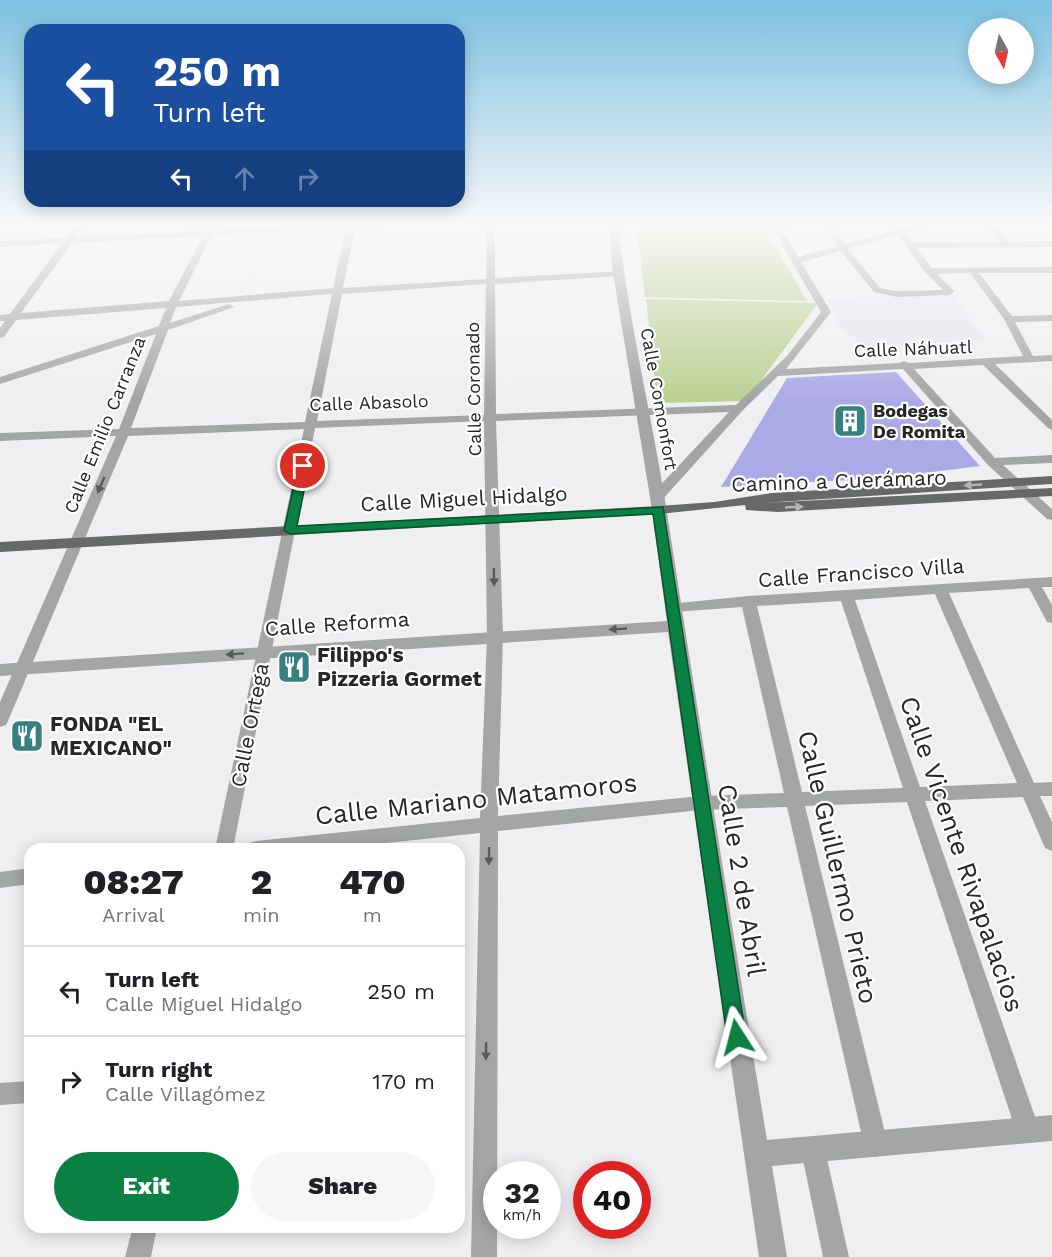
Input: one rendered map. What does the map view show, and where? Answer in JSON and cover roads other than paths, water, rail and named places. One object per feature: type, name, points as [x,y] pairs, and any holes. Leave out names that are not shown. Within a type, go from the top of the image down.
[{"type":"main road","name":"Camino a Cuerámaro","points":[[714,506],[772,497],[1052,480]]},
{"type":"main road","name":"Camino a Cuerámaro","points":[[714,506],[778,508],[1052,492]]},
{"type":"main road","name":"Calle Miguel Hidalgo","points":[[0,547],[492,519],[658,503],[714,506]]},
{"type":"street","points":[[0,335],[36,283]]},
{"type":"street","name":"Calle Emilio Carranza","points":[[0,721],[124,431],[172,305],[183,283]]},
{"type":"street","name":"Calle Ortega","points":[[225,843],[312,423],[338,283]]},
{"type":"street","points":[[0,318],[464,283]]},
{"type":"street","name":"Calle Coronado","points":[[484,1257],[489,824],[495,636],[489,283]]},
{"type":"street","name":"Calle Comonfort","points":[[620,283],[658,503]]},
{"type":"street","points":[[658,503],[739,408],[791,358],[826,312],[809,283]]},
{"type":"street","points":[[871,283],[877,290],[885,293],[947,293],[948,291],[940,283]]},
{"type":"street","points":[[982,283],[1009,319],[1030,360]]},
{"type":"street","points":[[0,381],[164,326],[258,299]]},
{"type":"street","points":[[1009,319],[1052,318]]},
{"type":"street","points":[[791,358],[809,370]]},
{"type":"street","name":"Calle Náhuatl","points":[[775,373],[904,364],[988,364],[1052,358]]},
{"type":"street","points":[[904,364],[992,462],[1052,516]]},
{"type":"street","points":[[988,364],[1052,426]]},
{"type":"street","name":"Calle Abasolo","points":[[0,437],[739,408]]},
{"type":"street","points":[[992,462],[1052,459]]},
{"type":"street","name":"Calle 2 de Abril","points":[[658,503],[754,1154],[773,1257]]},
{"type":"street","name":"Calle Francisco Villa","points":[[675,616],[748,601],[1052,582]]},
{"type":"street","points":[[1033,583],[1052,618]]},
{"type":"street","points":[[940,589],[1052,843]]},
{"type":"street","name":"Calle Vicente Rivapalacios","points":[[846,595],[913,793],[1040,1129]]},
{"type":"street","name":"Calle Guillermo Prieto","points":[[748,601],[876,1146]]},
{"type":"street","name":"Calle Reforma","points":[[0,670],[495,636],[675,616]]},
{"type":"street","name":"Calle Mariano Matamoros","points":[[312,843],[701,803],[1052,789]]},
{"type":"street","points":[[0,880],[24,877]]},
{"type":"street","points":[[0,1094],[24,1092]]},
{"type":"street","points":[[754,1154],[876,1146],[1040,1129]]},
{"type":"street","points":[[813,1150],[836,1257]]},
{"type":"street","points":[[138,1257],[144,1233]]},
{"type":"place","name":"Bodegas De Romita","points":[[850,421]]},
{"type":"place","name":"Filippo's Pizzeria Gormet","points":[[294,667]]},
{"type":"place","name":"FONDA \"EL MEXICANO\"","points":[[27,736]]}]
